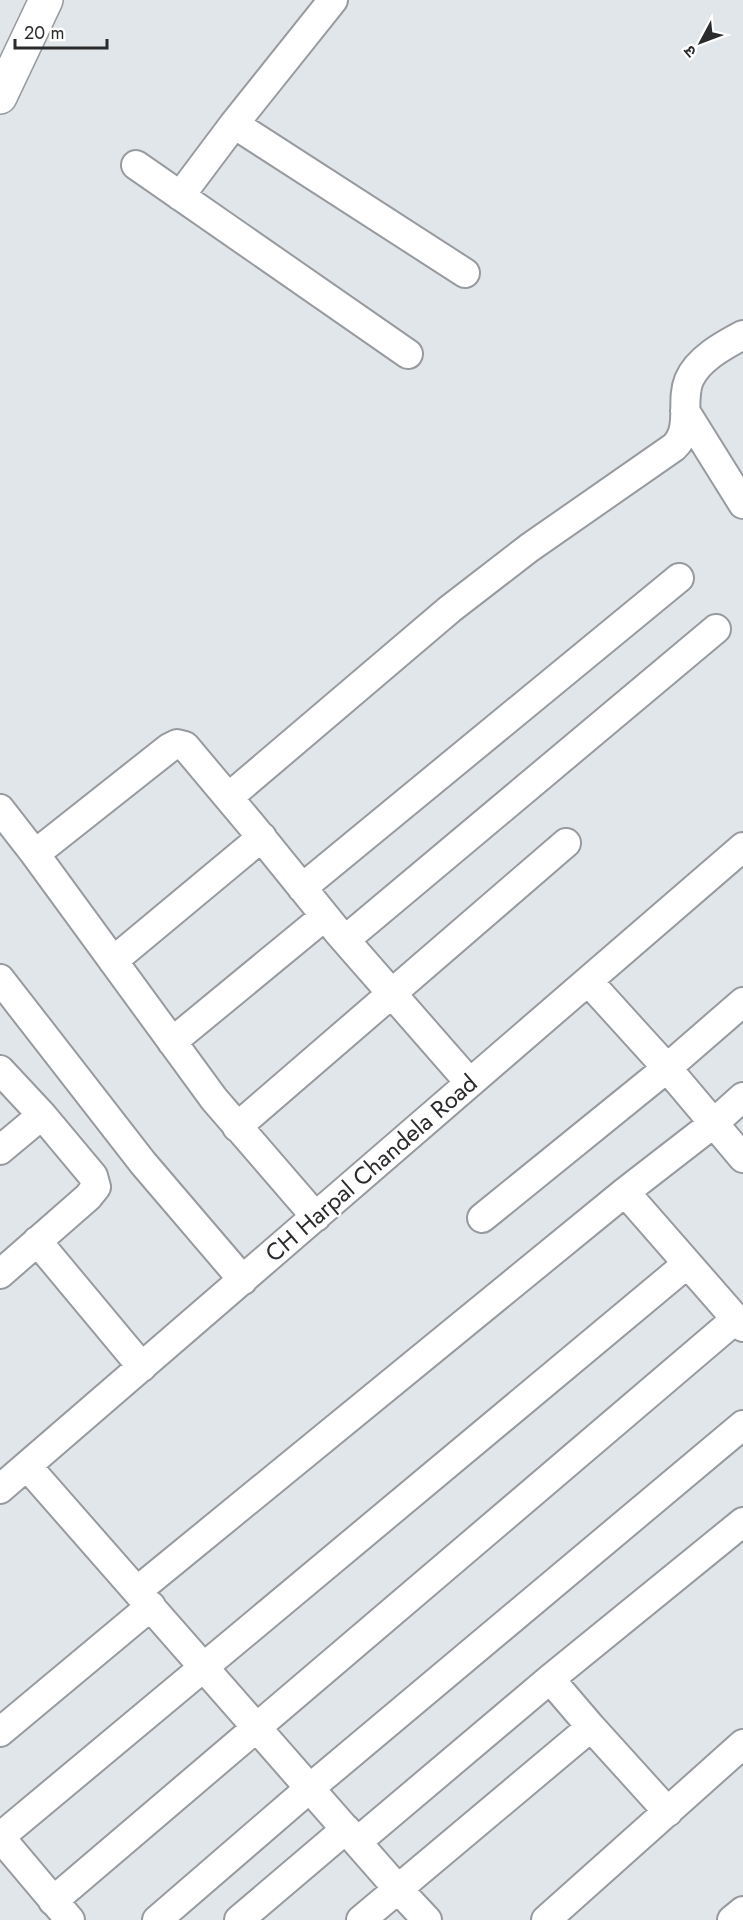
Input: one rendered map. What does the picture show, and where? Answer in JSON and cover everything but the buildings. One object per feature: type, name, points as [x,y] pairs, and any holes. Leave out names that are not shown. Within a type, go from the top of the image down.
[{"type":"street","points":[[0,97],[46,0]]},
{"type":"street","points":[[180,196],[333,0]]},
{"type":"street","points":[[234,124],[465,273]]},
{"type":"street","points":[[136,165],[408,354]]},
{"type":"street","points":[[229,798],[450,609],[530,548],[674,447],[682,437],[687,388],[693,373],[717,350],[743,336]]},
{"type":"street","points":[[685,411],[743,504]]},
{"type":"street","points":[[303,888],[679,578]]},
{"type":"street","points":[[345,940],[716,629]]},
{"type":"street","points":[[35,854],[169,748],[182,744],[189,749],[345,940],[470,1083]]},
{"type":"street","points":[[0,809],[214,1100],[316,1217]]},
{"type":"street","points":[[113,961],[262,837]]},
{"type":"street","points":[[237,1126],[566,843]]},
{"type":"street","name":"CH Harpal Chandela Road","points":[[0,1490],[743,847]]},
{"type":"street","points":[[172,1042],[325,916]]},
{"type":"street","points":[[0,979],[143,1164],[243,1280]]},
{"type":"street","points":[[588,981],[667,1068],[743,1158]]},
{"type":"street","points":[[482,1218],[667,1068],[743,1002]]},
{"type":"street","points":[[0,1070],[42,1115],[93,1176],[96,1187],[88,1197],[0,1274]]},
{"type":"street","points":[[0,1732],[144,1598],[625,1192],[714,1123],[743,1096]]},
{"type":"street","points":[[0,1150],[42,1115]]},
{"type":"street","points":[[625,1192],[740,1323],[257,1728],[62,1910],[0,1837],[687,1264]]},
{"type":"street","points":[[38,1241],[142,1367]]},
{"type":"street","points":[[157,1920],[310,1788],[743,1425]]},
{"type":"street","points":[[27,1466],[427,1920]]},
{"type":"street","points":[[239,1920],[352,1836],[743,1522]]},
{"type":"street","points":[[550,1678],[668,1812]]},
{"type":"street","points":[[362,1920],[591,1727]]},
{"type":"street","points":[[546,1920],[743,1744]]},
{"type":"street","points":[[732,1920],[743,1911]]}]
